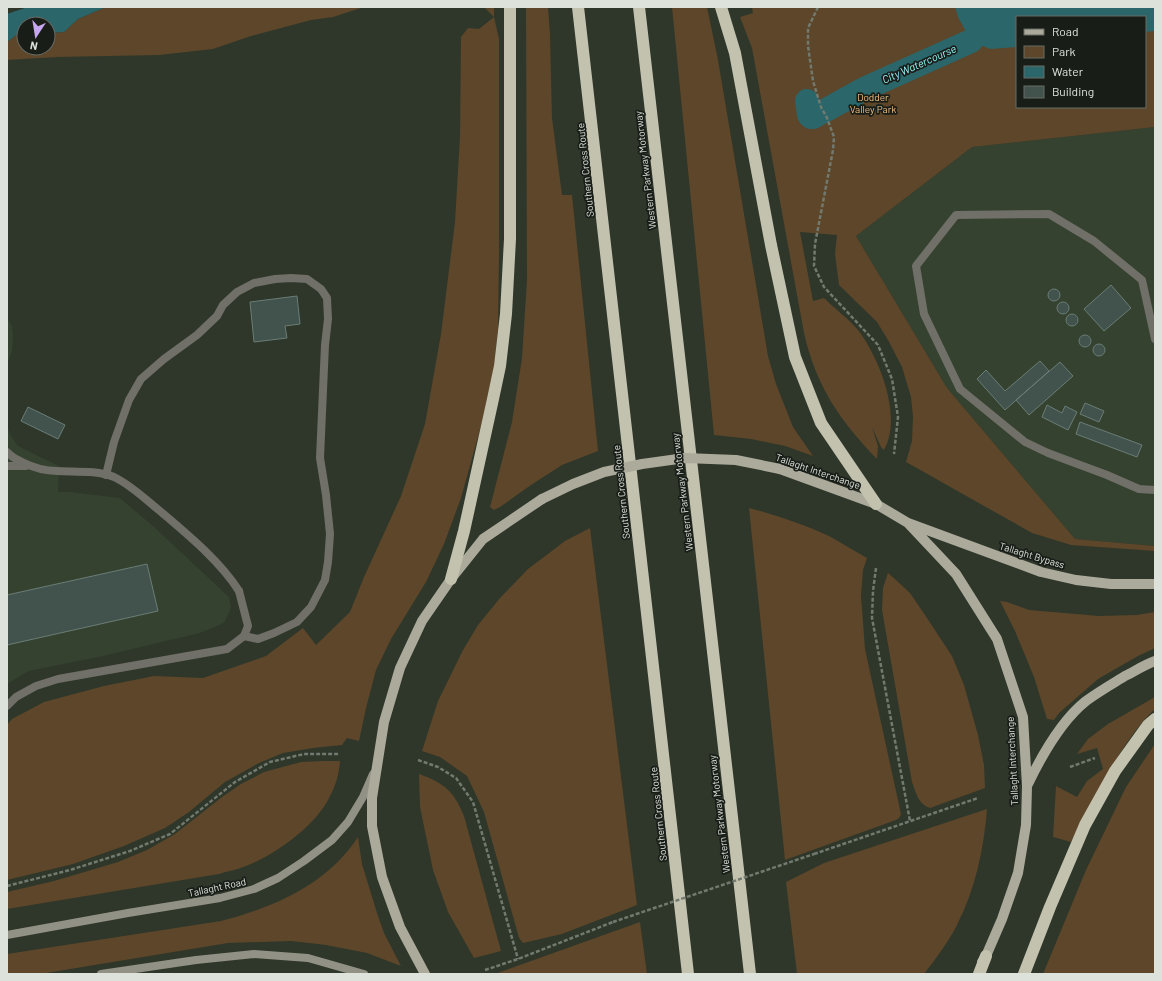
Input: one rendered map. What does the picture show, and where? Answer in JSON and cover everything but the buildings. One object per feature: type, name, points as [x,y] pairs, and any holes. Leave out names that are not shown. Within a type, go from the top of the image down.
[{"type":"highway","points":[[451,579],[464,531],[500,366],[506,314],[510,239],[510,7]]},
{"type":"highway","name":"Southern Cross Route","points":[[578,7],[688,974]]},
{"type":"highway","name":"Western Parkway Motorway","points":[[639,7],[750,974]]},
{"type":"highway","points":[[720,7],[735,53],[771,245],[795,357],[821,423],[876,504]]},
{"type":"highway","points":[[1024,974],[1085,826],[1115,771],[1148,726],[1155,719]]},
{"type":"highway","points":[[979,974],[986,956]]},
{"type":"main road","name":"Tallaght Interchange","points":[[451,579],[483,539],[542,499],[573,484],[604,472],[642,464],[685,458],[736,460],[780,469],[876,504],[908,523],[956,574],[997,639],[1023,717],[1027,786],[1026,825],[1018,873],[1002,919],[986,956],[974,974]]},
{"type":"main road","name":"Tallaght Bypass","points":[[908,523],[1041,572],[1076,580],[1111,584],[1155,584]]},
{"type":"main road","points":[[425,974],[400,927],[382,877],[372,826],[372,798],[384,722],[400,668],[422,621],[451,579]]},
{"type":"main road","points":[[1027,786],[1037,765],[1065,723],[1085,702],[1110,684],[1146,664],[1155,661]]},
{"type":"main road","name":"Tallaght Road","points":[[7,935],[220,898],[254,889],[278,878],[332,840],[348,822],[363,797],[376,766]]},
{"type":"main road","points":[[101,974],[196,960],[254,954],[308,958],[364,974]]},
{"type":"street","points":[[1155,339],[1142,280],[1094,241],[1049,214],[956,215],[916,266],[924,314],[960,389],[1025,442],[1048,453],[1139,488],[1155,490]]},
{"type":"street","points":[[106,475],[114,442],[129,400],[141,379],[164,359],[197,335],[217,316],[223,305],[237,292],[254,283],[291,278],[306,279],[320,289],[327,298],[328,319],[325,345],[320,458],[330,534],[325,580],[310,607],[297,622],[258,639],[244,636]]},
{"type":"street","points":[[7,452],[10,456],[30,466]]},
{"type":"street","points":[[7,466],[30,466],[55,471],[88,472],[106,475],[113,477],[131,487],[191,538],[231,579],[239,591],[248,626],[244,636],[226,649],[58,679],[36,686],[16,697],[7,706]]},
{"type":"path","points":[[818,7],[808,28],[808,46],[813,81],[821,107],[834,137],[833,150],[815,244],[814,266],[824,287],[878,345],[881,352],[892,379],[898,417],[894,454]]},
{"type":"path","points":[[876,568],[872,618],[910,821]]},
{"type":"path","points":[[7,886],[70,870],[130,851],[170,834],[235,782],[270,762],[304,754],[339,754]]},
{"type":"path","points":[[1070,767],[1095,758]]},
{"type":"path","points":[[418,760],[438,767],[456,778],[473,802],[518,958]]},
{"type":"path","points":[[485,970],[613,922],[978,798]]},
{"type":"shaded area","points":[[1155,127],[1155,546],[1075,539],[947,388],[856,236],[972,147]]},
{"type":"shaded area","points":[[7,317],[12,326],[13,336],[12,352],[7,364]]},
{"type":"shaded area","points":[[7,426],[11,436],[18,446],[59,466],[58,492],[120,498],[153,526],[229,597],[231,608],[224,623],[200,633],[103,656],[29,671],[7,684]]},
{"type":"green space","points":[[106,7],[364,7],[333,17],[311,20],[251,36],[213,49],[159,55],[57,57],[7,60],[7,42],[16,35],[16,56],[56,56],[56,32],[64,32],[78,19]]},
{"type":"green space","points":[[484,7],[494,7],[494,17]]},
{"type":"green space","points":[[526,7],[548,7],[552,118],[562,195],[572,195],[598,451],[562,465],[494,510],[490,507],[512,422],[522,358],[527,280]]},
{"type":"green space","points":[[672,7],[707,7],[718,60],[768,356],[776,384],[793,427],[813,456],[785,446],[751,439],[714,435]]},
{"type":"green space","name":"Dodder Valley Park","points":[[752,7],[1155,7],[1155,127],[972,147],[856,236],[947,388],[1075,539],[1155,546],[1155,551],[1071,545],[1032,533],[906,462],[912,441],[913,417],[911,397],[902,367],[877,322],[839,285],[835,254],[837,235],[800,232],[813,301],[824,298],[858,330],[874,356],[886,388],[890,405],[891,421],[889,436],[884,450],[881,447],[872,427],[878,446],[877,459],[852,431],[831,402],[815,370],[809,352],[804,333],[752,48],[740,17],[753,13]]},
{"type":"green space","points":[[494,17],[499,39],[499,254],[498,330],[494,367],[481,426],[461,498],[444,544],[426,582],[391,639],[376,670],[359,741],[347,738],[342,745],[283,753],[259,763],[225,782],[189,812],[165,828],[124,846],[73,864],[7,880],[7,725],[12,719],[44,702],[104,686],[154,676],[203,678],[266,656],[303,628],[316,645],[350,612],[364,577],[401,496],[425,424],[441,334],[455,222],[460,136],[461,37],[468,28],[479,29]]},
{"type":"green space","points":[[749,508],[790,520],[829,536],[867,558],[863,570],[861,596],[865,649],[901,814],[896,820],[785,860]]},
{"type":"green space","points":[[590,528],[637,905],[562,934],[523,943],[519,938],[484,812],[467,776],[440,757],[422,751],[438,701],[463,650],[478,625],[500,598],[528,569],[565,541]]},
{"type":"green space","points":[[888,573],[910,593],[952,656],[964,685],[978,735],[984,765],[985,788],[930,808],[920,801],[912,782],[882,610],[883,588]]},
{"type":"green space","points":[[1000,601],[1029,610],[1099,616],[1137,615],[1155,612],[1155,648],[1098,679],[1059,713],[1054,720],[1047,719],[1034,677],[1015,631]]},
{"type":"green space","points":[[1155,697],[1155,709],[1137,728],[1122,750],[1095,795],[1071,842],[1053,837],[1056,786],[1077,797],[1087,781],[1103,769],[1097,748],[1077,754],[1088,739],[1108,724]]},
{"type":"green space","points":[[1155,744],[1155,974],[1043,974],[1086,870],[1126,787]]},
{"type":"green space","points":[[340,761],[336,784],[324,807],[294,838],[282,847],[257,861],[239,869],[219,874],[7,909],[7,892],[54,881],[118,862],[147,850],[175,834],[241,784],[264,772],[301,762]]},
{"type":"green space","points":[[419,774],[435,781],[447,789],[460,807],[464,816],[501,951],[474,958],[448,912],[433,870],[420,807]]},
{"type":"green space","points":[[987,809],[984,839],[978,869],[969,898],[954,931],[924,974],[797,974],[786,882],[824,863]]},
{"type":"green space","points":[[358,837],[362,864],[377,913],[384,933],[401,966],[367,953],[326,945],[291,941],[228,943],[40,974],[7,974],[7,954],[221,921],[246,914],[284,899],[312,883],[337,862]]},
{"type":"green space","points":[[640,922],[647,974],[495,974]]},
{"type":"water","points":[[28,7],[106,7],[78,19],[64,32],[56,32],[56,16],[16,16],[16,35],[7,42],[7,14]]},
{"type":"water","points":[[955,7],[1155,7],[1155,31],[1146,32],[1146,16],[1016,16],[1016,47],[990,49],[971,41],[958,17]]},
{"type":"waterway","name":"City Watercourse","points":[[826,110],[864,89],[971,41]]},
{"type":"waterway","points":[[807,101],[809,115],[811,117],[820,113]]}]
